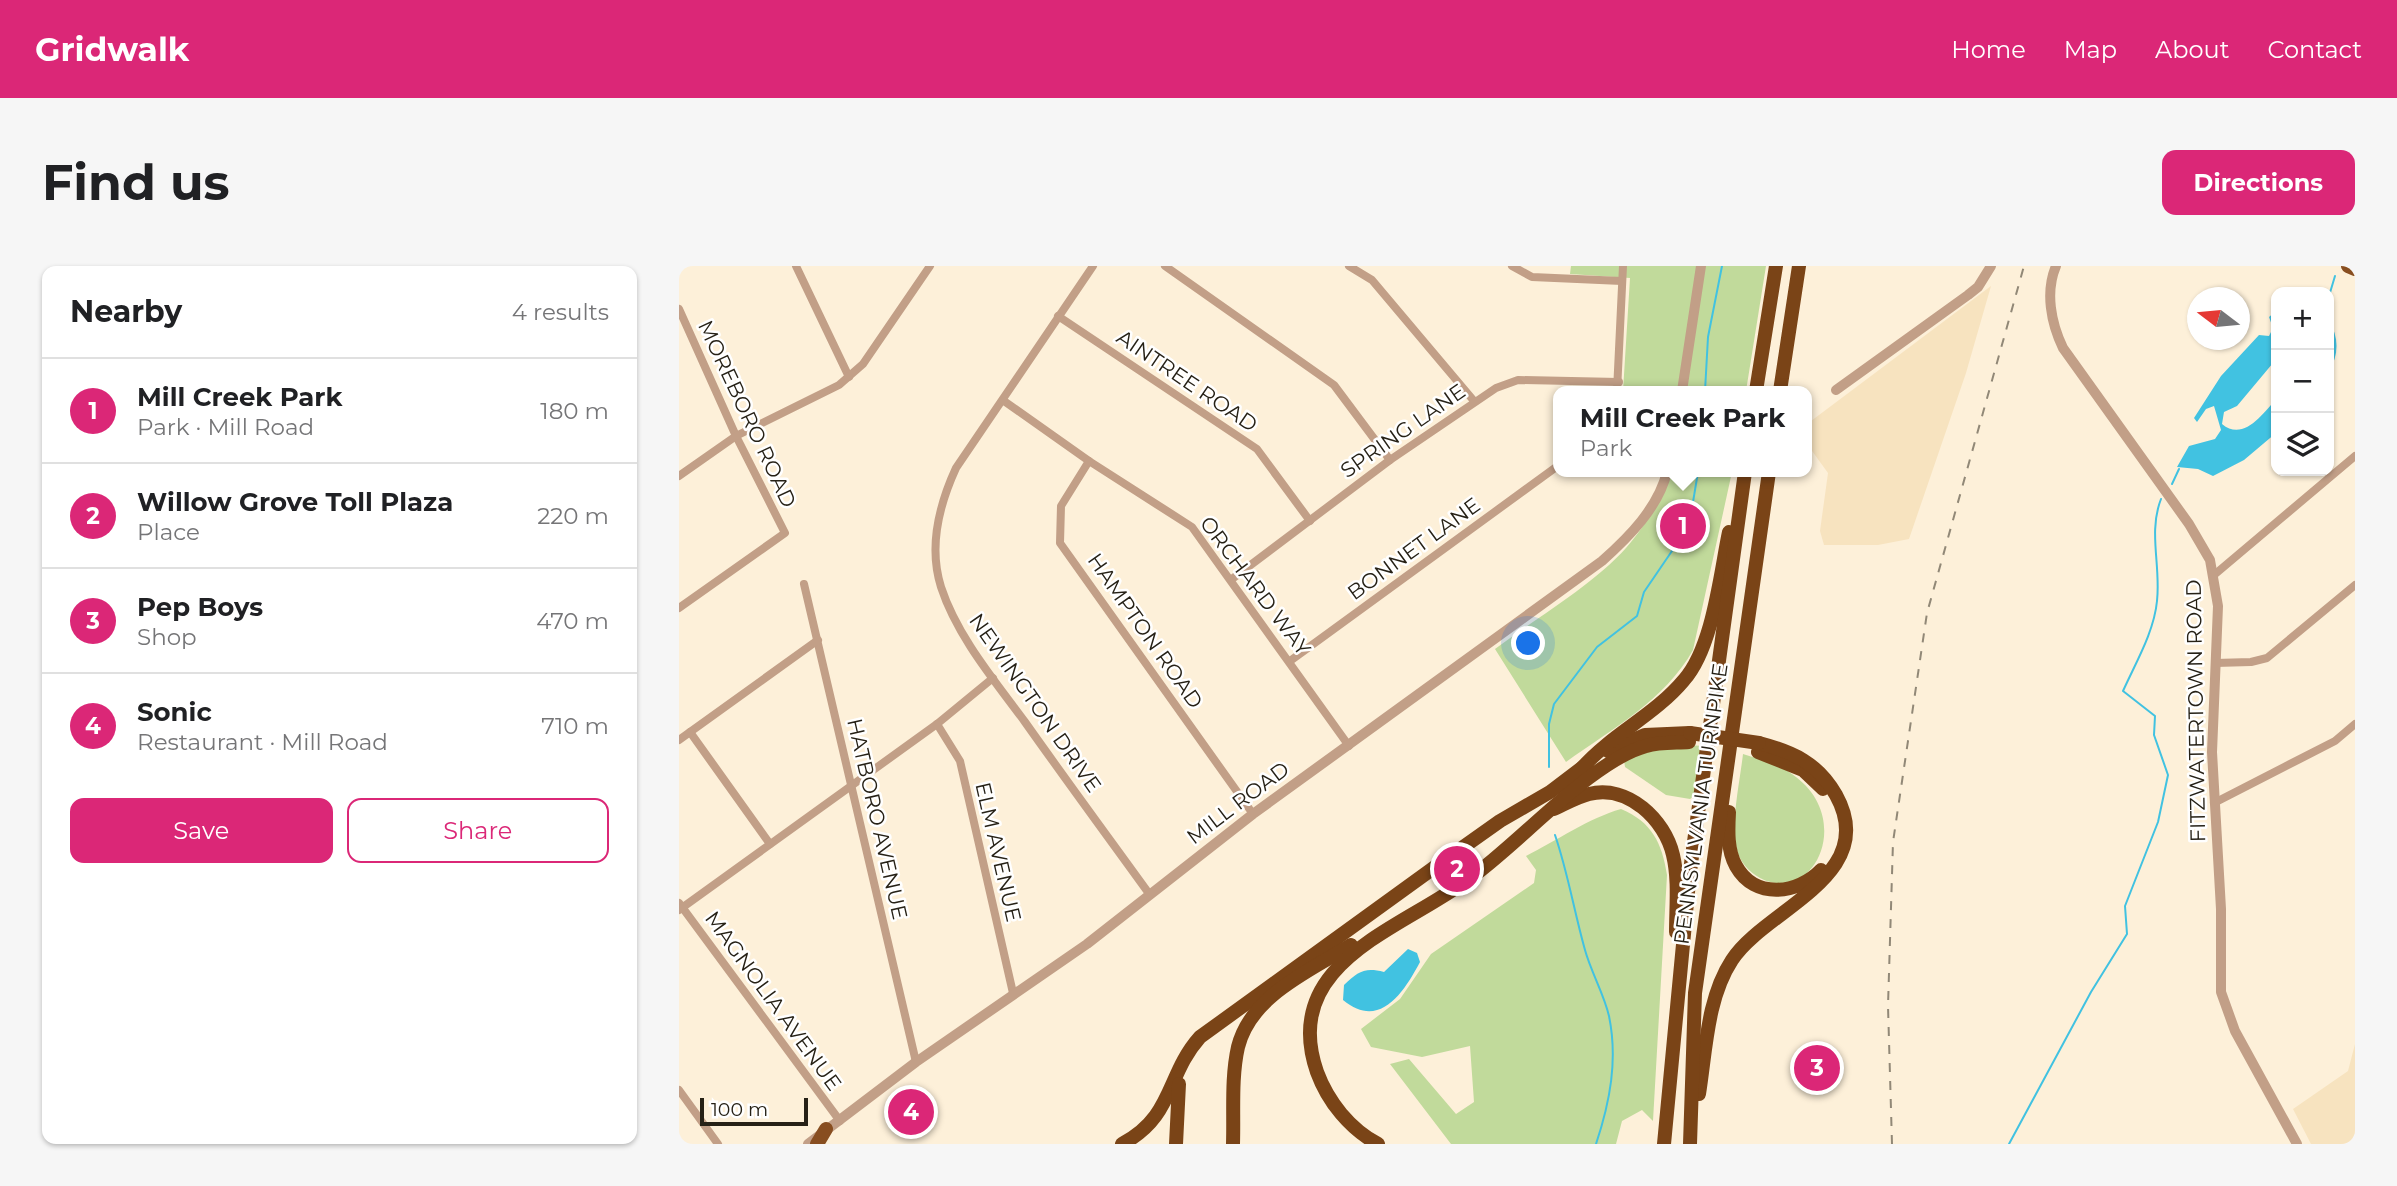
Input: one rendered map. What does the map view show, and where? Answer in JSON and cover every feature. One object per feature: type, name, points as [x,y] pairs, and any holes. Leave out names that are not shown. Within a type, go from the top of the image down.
[{"type":"highway","points":[[1758,386],[1776,266]]},
{"type":"highway","points":[[1781,386],[1799,266]]},
{"type":"highway","points":[[2348,266],[2355,270]]},
{"type":"highway","points":[[1582,768],[1601,746],[1669,696],[1692,669],[1711,614],[1742,477]]},
{"type":"highway","name":"PENNSYLVANIA TURNPIKE","points":[[1664,1144],[1690,871],[1742,477]]},
{"type":"highway","name":"PENNSYLVANIA TURNPIKE","points":[[1690,1144],[1696,993],[1768,477]]},
{"type":"highway","points":[[1734,724],[1729,833],[1734,860],[1743,875],[1757,885],[1778,891],[1810,880],[1829,861],[1835,836],[1835,820],[1826,794],[1803,770],[1759,748]]},
{"type":"highway","points":[[1122,1144],[1140,1132],[1164,1107],[1187,1052],[1212,1026],[1500,821],[1550,792],[1582,768],[1632,738],[1689,738],[1759,748],[1803,758],[1824,776],[1837,797],[1844,817],[1841,852],[1835,867],[1824,880],[1744,946],[1723,975],[1715,996],[1690,1144]]},
{"type":"highway","points":[[1378,1144],[1352,1126],[1329,1098],[1316,1068],[1311,1034],[1314,1005],[1328,977],[1373,938],[1501,857],[1594,774],[1632,750],[1649,744],[1689,738]]},
{"type":"highway","points":[[1554,809],[1589,794],[1618,795],[1643,808],[1664,833],[1675,866],[1675,1022]]},
{"type":"highway","points":[[1233,1144],[1236,1063],[1243,1033],[1255,1012],[1281,989],[1360,940],[1373,938]]},
{"type":"highway","points":[[1227,1144],[1229,1082],[1234,1040],[1245,1015],[1268,987]]},
{"type":"highway","points":[[1176,1144],[1180,1079],[1187,1052]]},
{"type":"highway","points":[[817,1144],[826,1129]]},
{"type":"street","points":[[796,266],[849,377]]},
{"type":"street","points":[[679,476],[736,436],[839,385],[849,377],[863,364],[930,266]]},
{"type":"street","name":"NEWINGTON DRIVE","points":[[1093,266],[1004,401],[956,468],[941,500],[935,536],[940,584],[953,617],[993,678],[1150,895]]},
{"type":"street","points":[[1165,266],[1334,385],[1390,460]]},
{"type":"street","points":[[1349,266],[1372,280],[1474,401]]},
{"type":"street","points":[[1511,266],[1532,277],[1622,281]]},
{"type":"street","points":[[1618,386],[1623,266]]},
{"type":"street","points":[[1683,386],[1701,266]]},
{"type":"street","points":[[1836,390],[1978,287],[1991,266]]},
{"type":"street","name":"FITZWATERTOWN ROAD","points":[[2056,266],[2050,300],[2056,334],[2063,348],[2199,537],[2214,575],[2218,606],[2214,803],[2223,1005],[2297,1144]]},
{"type":"street","name":"MOREBORO ROAD","points":[[679,309],[682,323],[785,533],[679,608]]},
{"type":"street","name":"AINTREE ROAD","points":[[1058,316],[1257,449],[1310,521]]},
{"type":"street","name":"SPRING LANE","points":[[1232,579],[1390,460],[1474,401],[1518,380],[1604,386]]},
{"type":"street","name":"ORCHARD WAY","points":[[1004,401],[1089,461],[1192,527],[1232,579],[1349,746]]},
{"type":"street","points":[[2214,575],[2355,456]]},
{"type":"street","name":"HAMPTON ROAD","points":[[1089,461],[1061,506],[1061,543],[1253,814]]},
{"type":"street","name":"BONNET LANE","points":[[1290,661],[1553,469]]},
{"type":"street","name":"MILL ROAD","points":[[808,1144],[916,1062],[1087,944],[1253,814],[1602,561],[1626,540],[1649,510],[1665,477]]},
{"type":"street","name":"HATBORO AVENUE","points":[[804,584],[916,1062]]},
{"type":"street","points":[[2215,663],[2251,662],[2267,658],[2355,584]]},
{"type":"street","points":[[679,740],[818,640]]},
{"type":"street","points":[[680,907],[937,724],[993,678]]},
{"type":"street","name":"ELM AVENUE","points":[[937,724],[960,761],[1013,993]]},
{"type":"street","points":[[2214,803],[2335,741],[2355,724]]},
{"type":"street","points":[[690,732],[770,844]]},
{"type":"street","name":"MAGNOLIA AVENUE","points":[[680,907],[840,1121]]},
{"type":"street","points":[[679,1090],[718,1144]]},
{"type":"shaded area","points":[[1991,286],[1966,373],[1909,539],[1878,545],[1824,545],[1820,531],[1828,473],[1812,451],[1812,420]]},
{"type":"shaded area","points":[[2355,1044],[2355,1144],[2311,1144],[2293,1109],[2348,1071]]},
{"type":"green space","points":[[1571,266],[1766,266],[1747,386],[1623,386],[1630,278],[1570,274]]},
{"type":"green space","points":[[1669,477],[1731,477],[1693,650],[1668,684],[1653,699],[1566,762],[1495,649],[1585,585],[1618,557],[1649,517]]},
{"type":"green space","points":[[1688,745],[1703,746],[1694,796],[1690,799],[1666,795],[1625,767],[1624,760],[1636,753]]},
{"type":"green space","points":[[1743,754],[1764,760],[1796,777],[1813,795],[1822,815],[1824,836],[1820,854],[1810,870],[1796,880],[1779,884],[1760,878],[1745,866],[1738,854],[1735,816]]},
{"type":"green space","points":[[1621,809],[1641,820],[1654,835],[1667,875],[1653,1121],[1642,1110],[1622,1121],[1616,1144],[1451,1144],[1390,1064],[1409,1059],[1456,1114],[1474,1102],[1470,1046],[1422,1057],[1371,1047],[1361,1029],[1400,999],[1431,954],[1534,883],[1536,870],[1526,856],[1585,824]]},
{"type":"water","points":[[2334,331],[2337,346],[2334,361]]},
{"type":"water","points":[[2271,332],[2271,365],[2237,406],[2224,412],[2222,424],[2230,429],[2245,428],[2271,405],[2271,437],[2244,460],[2213,476],[2198,469],[2177,467],[2189,446],[2215,439],[2221,430],[2214,406],[2206,409],[2197,422],[2194,418],[2221,376],[2245,350],[2250,350],[2250,345],[2259,335],[2269,336]]},
{"type":"water","points":[[1408,949],[1417,953],[1420,962],[1406,986],[1389,1004],[1379,1010],[1368,1011],[1343,1000],[1344,985],[1353,977],[1366,970],[1384,972]]},
{"type":"waterway","points":[[1705,386],[1708,337],[1722,266]]},
{"type":"waterway","points":[[2332,287],[2335,276]]},
{"type":"waterway","points":[[2172,484],[2179,469]]},
{"type":"waterway","points":[[1549,767],[1549,724],[1554,704],[1597,647],[1637,616],[1644,592],[1689,526],[1697,477]]},
{"type":"waterway","points":[[2009,1144],[2091,992],[2127,934],[2125,906],[2158,822],[2168,775],[2154,735],[2155,716],[2123,691],[2144,647],[2155,613],[2158,588],[2155,524],[2161,499]]},
{"type":"waterway","points":[[1555,835],[1585,950],[1607,1008],[1612,1032],[1611,1081],[1596,1144]]},
{"type":"railway","points":[[1892,1144],[1888,1006],[1893,842],[1927,613],[2024,266]]},
{"type":"place","name":"Mill Creek Park","points":[[1683,526]]},
{"type":"place","name":"Willow Grove Toll Plaza","points":[[1457,869]]},
{"type":"place","name":"Pep Boys","points":[[1817,1068]]},
{"type":"place","name":"Sonic","points":[[911,1112]]}]
